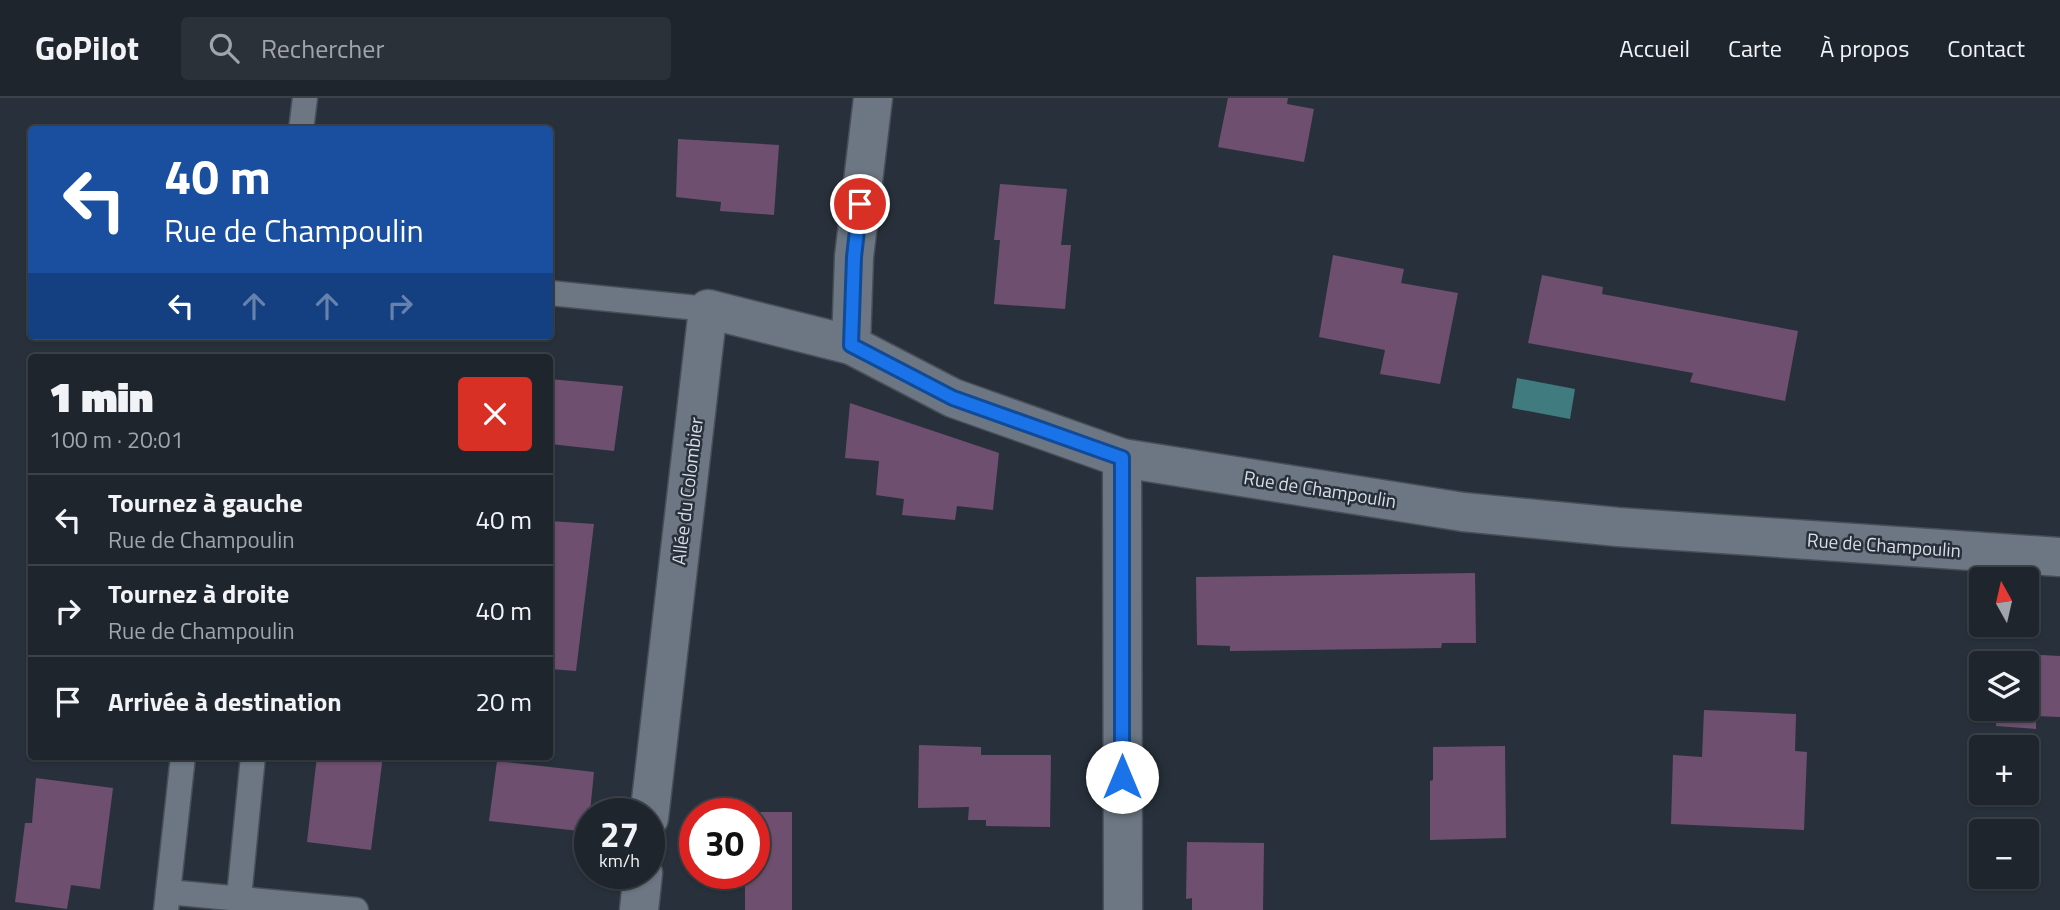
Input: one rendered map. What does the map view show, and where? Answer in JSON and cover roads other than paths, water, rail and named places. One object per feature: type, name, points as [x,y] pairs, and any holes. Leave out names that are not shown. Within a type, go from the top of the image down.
[{"type":"street","points":[[708,310],[851,345],[854,257],[873,98]]},
{"type":"street","name":"Allée du Colombier","points":[[651,798],[708,310]]},
{"type":"street","name":"Rue de Champoulin","points":[[851,345],[953,398],[1122,458],[1463,512],[1618,527],[2060,558]]},
{"type":"street","points":[[1122,458],[1123,910]]},
{"type":"street","points":[[639,910],[641,889]]},
{"type":"lane","points":[[302,126],[305,98]]},
{"type":"lane","points":[[553,293],[708,310]]},
{"type":"lane","points":[[183,760],[167,901],[239,897],[356,910]]},
{"type":"lane","points":[[239,897],[253,760]]}]
